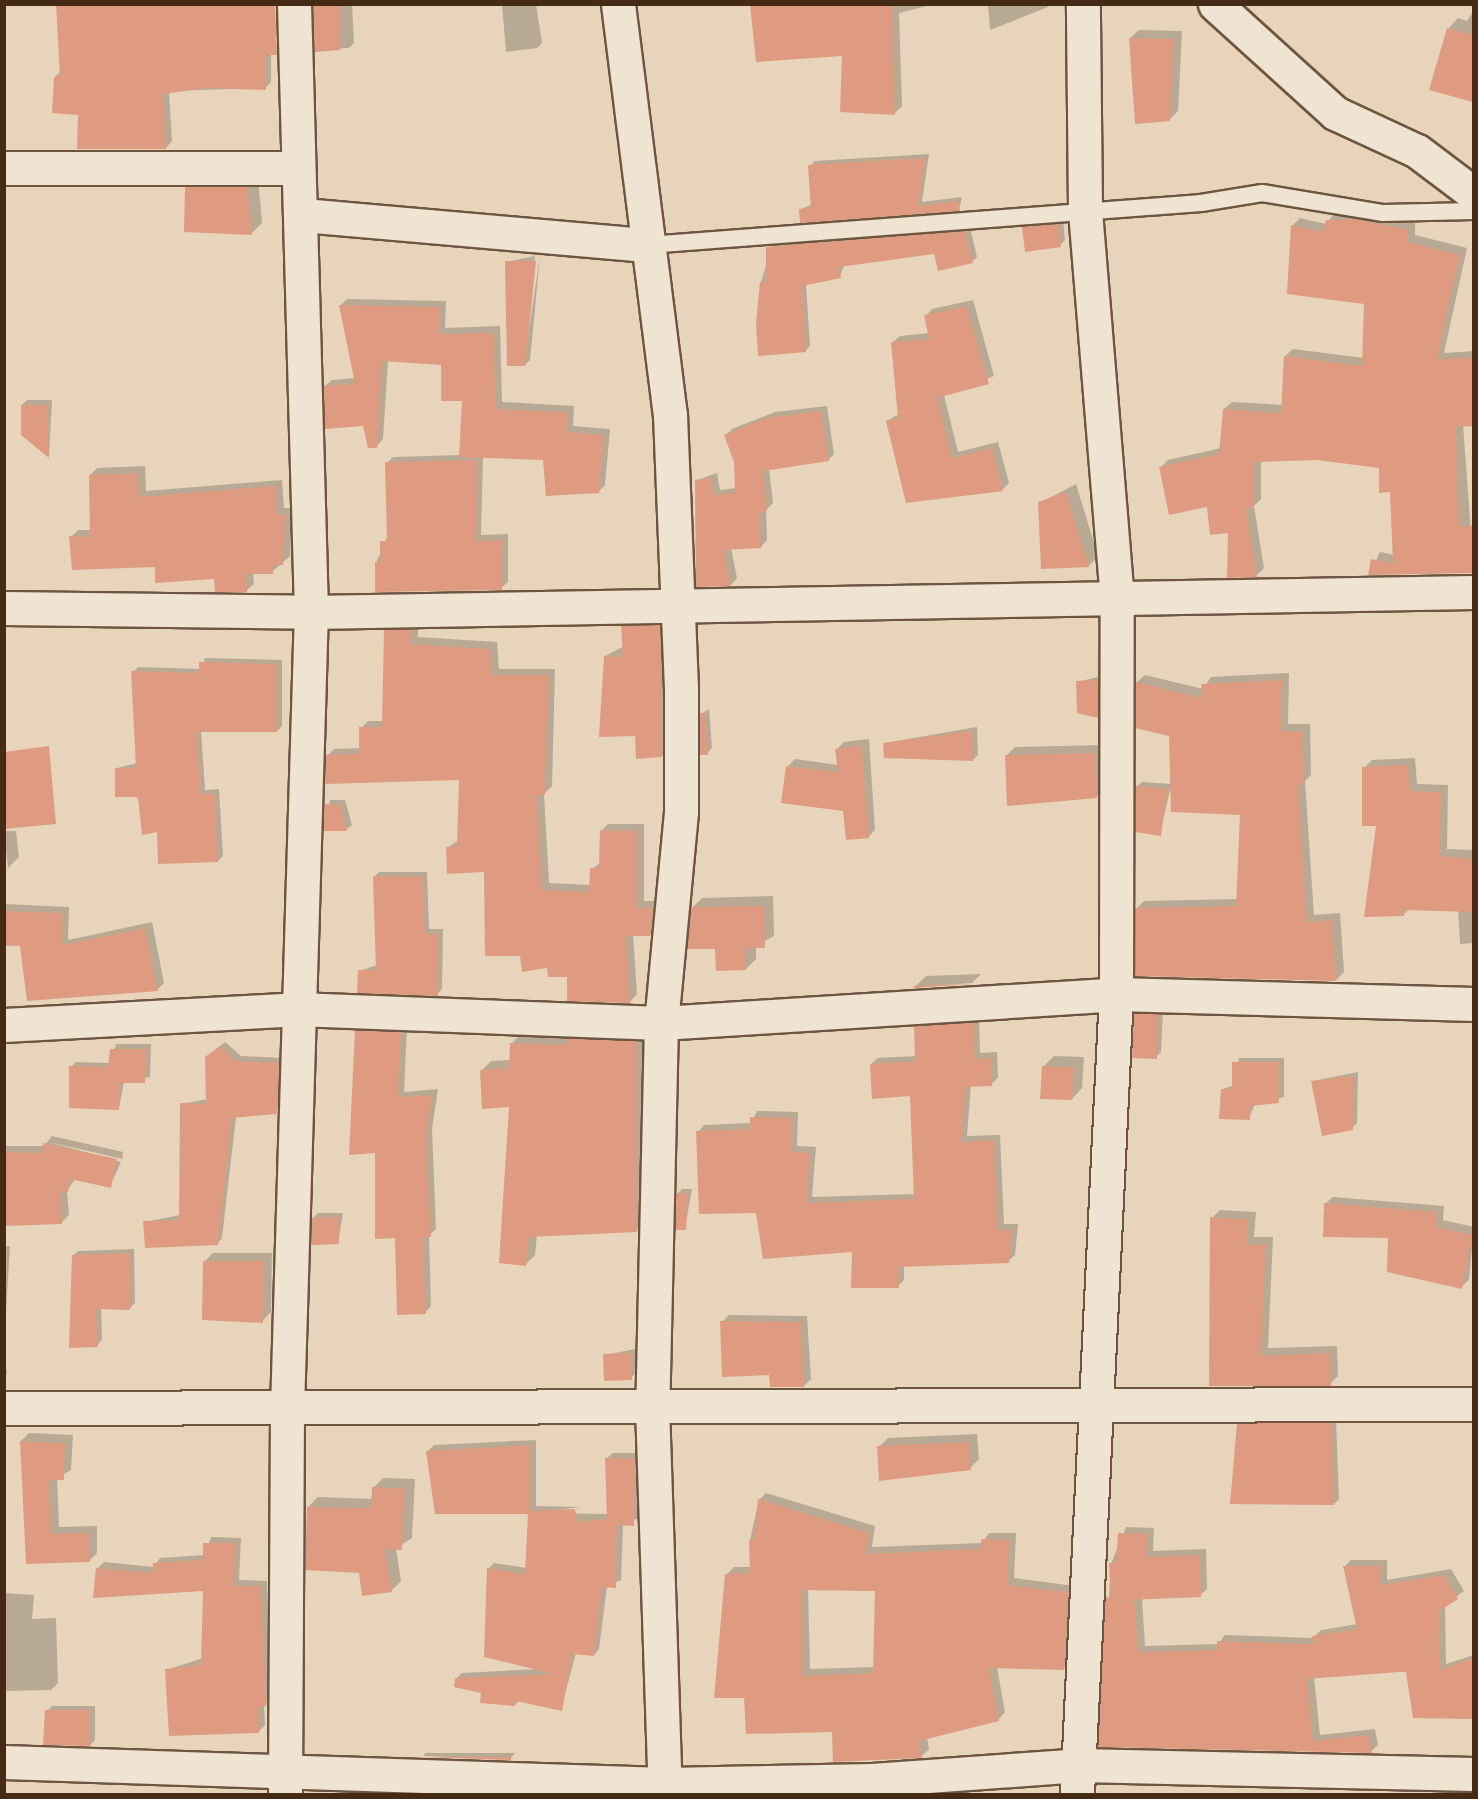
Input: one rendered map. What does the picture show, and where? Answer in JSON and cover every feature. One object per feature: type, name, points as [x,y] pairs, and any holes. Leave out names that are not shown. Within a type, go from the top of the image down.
[{"type":"street","points":[[285,1785],[287,1409],[297,1010],[311,612],[302,215],[298,168],[294,4]]},
{"type":"street","points":[[618,4],[670,415],[677,606],[681,812],[661,1023],[652,1406],[665,1789]]},
{"type":"street","points":[[1078,1780],[1116,994],[1117,600],[1085,208],[1083,4]]},
{"type":"street","points":[[1215,4],[1335,113],[1417,151],[1473,194]]},
{"type":"street","points":[[4,168],[298,168]]},
{"type":"street","points":[[302,215],[648,245]]},
{"type":"street","points":[[4,608],[311,612],[1117,600],[1473,592]]},
{"type":"street","points":[[4,1025],[297,1010],[661,1023],[1116,994],[1473,1004]]},
{"type":"street","points":[[4,1408],[1473,1404]]},
{"type":"street","points":[[4,1762],[285,1785],[665,1789],[872,1780],[1078,1780],[1473,1774]]},
{"type":"lane","points":[[648,245],[1085,208],[1201,203],[1262,193],[1383,213],[1473,211]]},
{"type":"building","points":[[56,4],[275,4],[277,55],[266,55],[266,90],[207,88],[163,94],[166,149],[77,149],[78,115],[52,113],[54,77],[60,76]]},
{"type":"building","points":[[313,4],[340,4],[340,50],[314,52]]},
{"type":"building","points":[[750,4],[892,4],[895,115],[840,112],[842,56],[756,62]]},
{"type":"building","points":[[1447,28],[1473,35],[1473,102],[1429,90]]},
{"type":"building","points":[[1129,38],[1174,39],[1170,121],[1135,124]]},
{"type":"building","points":[[925,158],[918,206],[958,201],[960,211],[800,223],[799,209],[811,208],[808,165]]},
{"type":"building","points":[[185,187],[248,187],[252,235],[184,232]]},
{"type":"building","points":[[1356,219],[1408,230],[1408,242],[1460,255],[1437,360],[1473,357],[1473,426],[1456,427],[1459,526],[1473,526],[1473,573],[1368,575],[1371,559],[1393,563],[1390,492],[1379,493],[1379,468],[1317,460],[1254,462],[1254,508],[1246,508],[1257,577],[1227,578],[1228,533],[1210,535],[1207,507],[1169,515],[1159,467],[1219,454],[1223,409],[1281,413],[1284,356],[1362,366],[1364,304],[1287,294],[1291,225],[1322,232],[1326,220]]},
{"type":"building","points":[[1058,224],[1061,247],[1025,252],[1022,227]]},
{"type":"building","points":[[965,231],[973,263],[938,271],[934,254],[839,267],[841,278],[802,286],[806,352],[758,356],[756,323],[760,282],[766,282],[766,247]]},
{"type":"building","points":[[505,261],[536,261],[525,366],[507,366]]},
{"type":"building","points":[[339,305],[440,307],[439,334],[494,333],[496,409],[568,412],[567,432],[604,435],[599,493],[546,496],[543,460],[459,457],[462,401],[441,401],[441,365],[382,361],[377,448],[368,448],[363,426],[325,429],[323,386],[355,384]]},
{"type":"building","points":[[966,306],[989,384],[937,398],[952,458],[992,448],[1003,491],[906,503],[886,421],[898,418],[891,342],[929,339],[924,315]]},
{"type":"building","points":[[21,405],[47,405],[49,458],[21,435]]},
{"type":"building","points":[[821,411],[829,461],[763,471],[767,511],[760,512],[761,548],[724,550],[731,586],[696,587],[695,480],[711,478],[714,495],[735,493],[734,462],[724,435],[767,418]]},
{"type":"building","points":[[477,460],[476,541],[503,540],[502,590],[375,592],[375,562],[380,562],[380,541],[387,541],[385,462]]},
{"type":"building","points":[[138,473],[139,497],[276,486],[277,515],[286,515],[283,565],[273,565],[273,574],[246,574],[247,592],[215,592],[214,579],[155,583],[155,567],[72,570],[69,536],[90,537],[89,475]]},
{"type":"building","points":[[1066,492],[1089,567],[1041,569],[1038,502]]},
{"type":"building","points":[[621,625],[660,625],[662,757],[636,759],[635,736],[599,737],[604,656],[623,657]]},
{"type":"building","points":[[411,629],[411,644],[490,649],[492,675],[549,675],[545,795],[537,795],[542,890],[589,892],[590,868],[599,868],[600,830],[637,831],[637,908],[653,908],[650,936],[626,936],[630,1003],[567,1001],[567,977],[548,977],[547,968],[522,972],[520,956],[485,956],[484,872],[447,874],[446,847],[457,846],[459,780],[325,784],[325,755],[359,754],[359,727],[382,727],[384,630]]},
{"type":"building","points":[[199,662],[277,664],[277,732],[197,732],[201,794],[215,794],[218,862],[158,864],[157,832],[142,835],[138,797],[115,797],[115,768],[136,768],[131,671],[199,673]]},
{"type":"building","points":[[1098,680],[1098,718],[1077,713],[1076,681]]},
{"type":"building","points":[[1282,680],[1281,731],[1302,731],[1304,784],[1298,784],[1307,922],[1332,920],[1336,981],[1135,976],[1135,908],[1236,906],[1240,815],[1171,812],[1169,736],[1135,728],[1136,682],[1202,698],[1201,684]]},
{"type":"building","points":[[700,713],[705,713],[708,755],[700,755]]},
{"type":"building","points":[[972,731],[973,761],[884,758],[883,743]]},
{"type":"building","points":[[49,746],[56,824],[4,829],[4,752]]},
{"type":"building","points":[[862,746],[869,838],[846,840],[843,811],[781,803],[786,766],[838,772],[835,749]]},
{"type":"building","points":[[1096,753],[1097,798],[1007,806],[1005,755]]},
{"type":"building","points":[[1408,765],[1410,791],[1441,792],[1440,856],[1473,859],[1473,912],[1404,910],[1404,916],[1364,917],[1376,826],[1362,826],[1362,767]]},
{"type":"building","points":[[1135,786],[1167,789],[1161,836],[1135,832]]},
{"type":"building","points":[[324,804],[341,805],[347,831],[323,831]]},
{"type":"building","points":[[373,876],[423,877],[425,933],[438,934],[438,996],[357,993],[358,970],[376,970]]},
{"type":"building","points":[[764,906],[765,948],[746,948],[746,970],[716,971],[715,949],[687,949],[691,907]]},
{"type":"building","points":[[4,911],[63,913],[62,945],[145,928],[158,991],[27,1001],[20,946],[4,945]]},
{"type":"building","points":[[973,984],[914,988],[913,986]]},
{"type":"building","points":[[1134,1013],[1158,1014],[1157,1059],[1132,1058]]},
{"type":"building","points":[[974,1022],[975,1059],[991,1058],[992,1086],[966,1087],[961,1142],[994,1140],[998,1230],[1012,1230],[1009,1263],[898,1267],[899,1288],[851,1288],[852,1252],[763,1259],[756,1213],[699,1214],[696,1131],[750,1129],[750,1117],[792,1118],[792,1152],[810,1153],[807,1203],[914,1199],[910,1096],[872,1099],[870,1064],[915,1061],[914,1026]]},
{"type":"building","points":[[355,1030],[401,1032],[398,1097],[432,1095],[426,1137],[431,1237],[423,1237],[426,1314],[397,1315],[395,1238],[375,1239],[375,1153],[349,1155]]},
{"type":"building","points":[[567,1038],[637,1041],[637,1232],[529,1237],[526,1266],[499,1263],[509,1107],[482,1109],[480,1070],[509,1068],[510,1043],[567,1045]]},
{"type":"building","points":[[220,1046],[236,1061],[279,1063],[277,1114],[232,1118],[218,1245],[145,1248],[143,1221],[179,1220],[180,1103],[206,1104],[205,1057]]},
{"type":"building","points":[[110,1049],[147,1049],[145,1083],[120,1083],[119,1110],[69,1108],[69,1066],[108,1067]]},
{"type":"building","points":[[1232,1062],[1279,1062],[1279,1103],[1250,1106],[1250,1120],[1219,1119],[1221,1089],[1232,1089]]},
{"type":"building","points":[[1042,1066],[1074,1067],[1072,1100],[1040,1099]]},
{"type":"building","points":[[1354,1076],[1353,1130],[1322,1136],[1311,1081]]},
{"type":"building","points":[[43,1143],[117,1159],[111,1188],[70,1179],[68,1192],[60,1191],[62,1224],[4,1226],[4,1152],[42,1153]]},
{"type":"building","points":[[688,1193],[686,1230],[675,1230],[676,1194]]},
{"type":"building","points":[[1324,1203],[1437,1212],[1436,1227],[1473,1235],[1462,1289],[1387,1272],[1388,1238],[1323,1237]]},
{"type":"building","points":[[339,1217],[339,1244],[311,1245],[312,1218]]},
{"type":"building","points":[[1210,1217],[1248,1219],[1247,1245],[1266,1244],[1261,1356],[1330,1353],[1331,1386],[1209,1386]]},
{"type":"building","points":[[130,1253],[130,1310],[96,1309],[98,1347],[69,1348],[72,1255]]},
{"type":"building","points":[[203,1261],[264,1261],[263,1323],[202,1320]]},
{"type":"building","points":[[720,1321],[801,1322],[804,1387],[770,1387],[769,1375],[722,1377]]},
{"type":"building","points":[[631,1353],[632,1380],[604,1381],[603,1354]]},
{"type":"building","points":[[1237,1423],[1332,1423],[1334,1505],[1230,1504]]},
{"type":"building","points":[[20,1441],[65,1443],[64,1480],[49,1480],[51,1534],[89,1533],[90,1562],[26,1564]]},
{"type":"building","points":[[969,1442],[971,1470],[879,1481],[877,1446]]},
{"type":"building","points":[[530,1445],[530,1511],[575,1509],[577,1522],[607,1519],[605,1458],[635,1459],[634,1526],[617,1525],[616,1588],[602,1587],[594,1656],[572,1654],[562,1711],[516,1701],[515,1706],[480,1703],[481,1693],[454,1687],[455,1678],[554,1674],[484,1657],[487,1568],[525,1574],[528,1514],[435,1514],[426,1451]]},
{"type":"building","points":[[372,1487],[405,1489],[402,1550],[385,1549],[392,1592],[362,1596],[359,1573],[305,1570],[307,1507],[371,1508]]},
{"type":"building","points":[[758,1499],[869,1533],[866,1554],[981,1549],[981,1539],[1009,1540],[1008,1585],[1068,1592],[1064,1670],[989,1668],[999,1721],[919,1741],[922,1758],[833,1762],[832,1732],[746,1734],[744,1698],[714,1698],[725,1574],[750,1573],[749,1540],[754,1539]],"holes":[[[802,1590],[875,1591],[873,1673],[803,1676]]]},
{"type":"building","points":[[1118,1533],[1148,1534],[1146,1557],[1200,1555],[1201,1597],[1127,1600],[1135,1601],[1138,1652],[1217,1650],[1217,1641],[1313,1644],[1312,1636],[1357,1629],[1343,1566],[1381,1566],[1380,1585],[1444,1575],[1458,1599],[1439,1611],[1440,1670],[1473,1658],[1473,1719],[1413,1718],[1406,1672],[1399,1672],[1307,1679],[1313,1741],[1368,1735],[1372,1753],[1098,1747],[1105,1597],[1111,1598],[1109,1563],[1116,1563]]},
{"type":"building","points":[[203,1543],[236,1543],[234,1586],[261,1586],[266,1706],[259,1707],[259,1733],[169,1736],[165,1669],[201,1665],[203,1591],[93,1598],[96,1568],[153,1573],[153,1563],[203,1560]]},
{"type":"building","points":[[45,1710],[90,1710],[90,1746],[43,1745]]},
{"type":"building","points":[[419,1757],[511,1757],[511,1760]]}]
